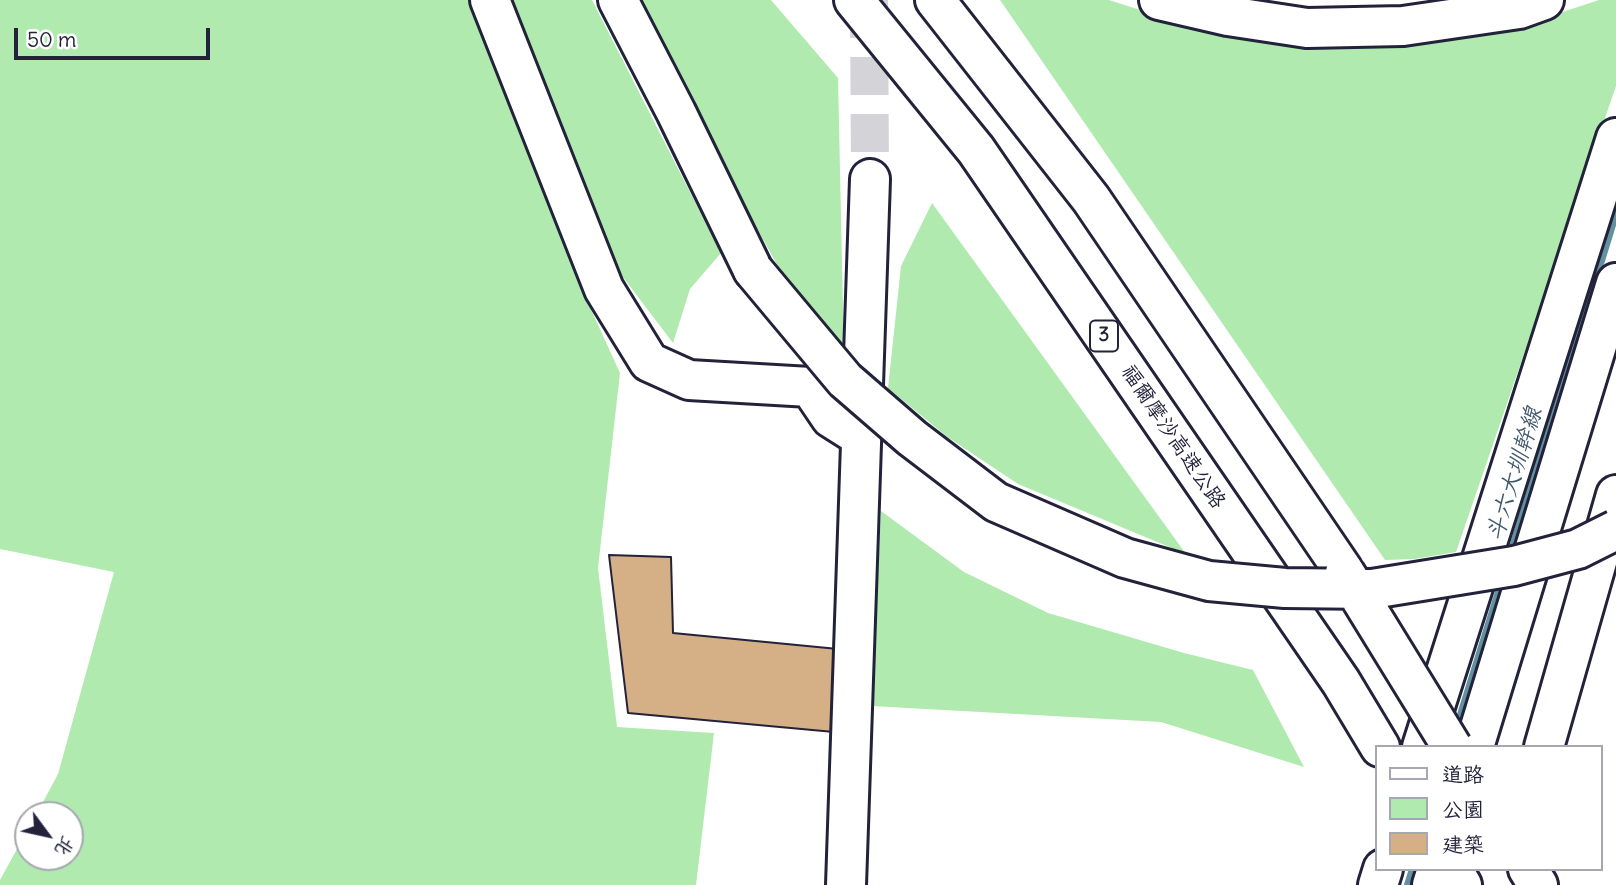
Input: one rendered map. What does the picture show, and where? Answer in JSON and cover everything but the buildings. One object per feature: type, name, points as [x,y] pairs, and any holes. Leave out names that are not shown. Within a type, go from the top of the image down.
[{"type":"main road","points":[[490,0],[604,289],[649,362],[690,380],[810,387],[831,418],[861,437]]},
{"type":"main road","points":[[618,0],[753,270],[845,380],[923,446],[996,502],[1125,558],[1209,581],[1285,588],[1372,589],[1514,566],[1578,549],[1616,530]]},
{"type":"main road","name":"福爾摩沙高速公路","points":[[854,0],[976,150],[1341,682],[1379,745]]},
{"type":"main road","points":[[935,0],[1091,199],[1343,570],[1451,745]]},
{"type":"main road","points":[[1159,0],[1228,16],[1307,28],[1402,26],[1519,9],[1544,0]]},
{"type":"main road","points":[[1423,745],[1616,138]]},
{"type":"main road","points":[[846,885],[870,179]]},
{"type":"main road","points":[[1475,745],[1616,283]]},
{"type":"main road","points":[[1545,745],[1616,495]]},
{"type":"green space","points":[[0,0],[482,0],[578,281],[620,373],[598,568],[617,727],[714,733],[696,885],[0,885],[14,854],[14,871],[84,871],[84,801],[44,801],[58,774],[114,572],[0,549]]},
{"type":"green space","points":[[510,0],[592,0],[721,253],[690,289],[673,343],[619,272]]},
{"type":"green space","points":[[643,0],[771,0],[838,78],[844,355],[795,297],[695,117]]},
{"type":"green space","points":[[1000,0],[1109,0],[1209,32],[1323,47],[1452,36],[1535,21],[1599,0],[1616,0],[1616,86],[1456,552],[1414,559],[1385,560]]},
{"type":"green space","points":[[932,203],[1186,554],[1018,484],[946,436],[888,388],[901,266]]},
{"type":"green space","points":[[881,511],[964,572],[1048,613],[1184,653],[1253,670],[1304,767],[1161,722],[872,706]]},
{"type":"waterway","name":"斗六大圳幹線","points":[[1510,557],[1616,212]]},
{"type":"waterway","name":"斗六大圳幹線","points":[[1456,731],[1503,579]]},
{"type":"waterway","name":"斗六大圳幹線","points":[[1408,885],[1412,871]]},
{"type":"tunnel","points":[[869,0],[870,179]]}]
